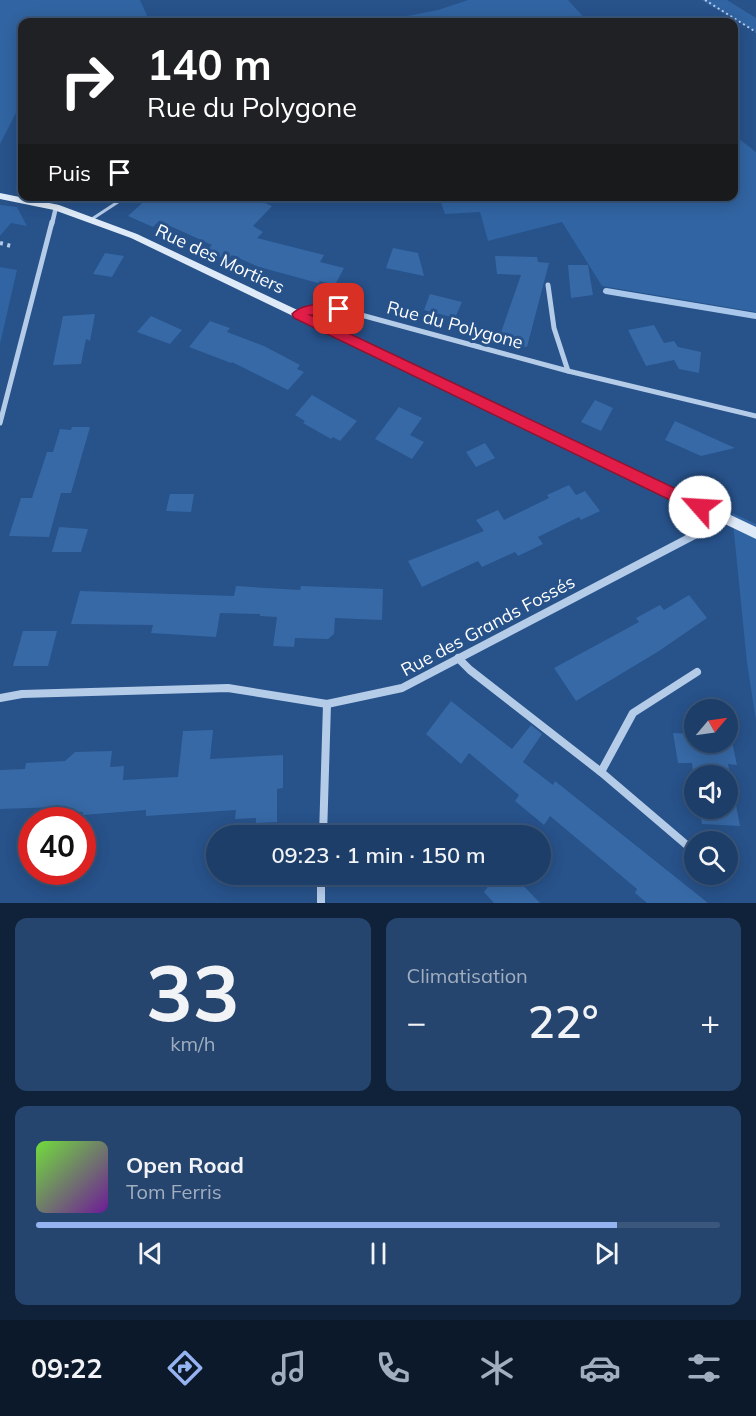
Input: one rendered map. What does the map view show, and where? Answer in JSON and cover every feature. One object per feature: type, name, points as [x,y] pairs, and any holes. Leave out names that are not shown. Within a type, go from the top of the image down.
[{"type":"street","name":"Rue des Mortiers","points":[[0,196],[18,200]]},
{"type":"street","name":"Rue des Mortiers","points":[[25,201],[56,207],[134,236],[756,533]]},
{"type":"street","points":[[0,423],[56,207]]},
{"type":"street","points":[[548,285],[554,328],[568,371]]},
{"type":"street","name":"Rue du Polygone","points":[[298,314],[311,309],[339,309],[568,371],[756,416]]},
{"type":"street","name":"Rue des Grands Fossés","points":[[0,698],[22,694],[228,688],[327,704],[402,688],[708,528],[722,517]]},
{"type":"street","points":[[458,657],[470,670],[601,771],[684,843]]},
{"type":"street","points":[[601,771],[633,713],[697,672]]},
{"type":"street","points":[[323,825],[327,704]]},
{"type":"street","points":[[321,885],[321,903]]},
{"type":"lane","points":[[92,219],[119,201]]},
{"type":"path","points":[[705,0],[734,18]]},
{"type":"path","points":[[738,21],[756,32]]},
{"type":"path","points":[[0,243],[12,246]]},
{"type":"shaded area","points":[[0,0],[140,0],[148,18],[18,18],[18,111],[0,144]]},
{"type":"shaded area","points":[[468,0],[568,0],[584,18],[398,18],[438,10]]},
{"type":"shaded area","points":[[701,0],[727,0],[756,18],[756,32],[738,22],[738,18],[732,18]]},
{"type":"shaded area","points":[[738,138],[756,152],[756,312],[602,286],[562,222],[488,241],[480,212],[445,214],[440,201],[738,201]]},
{"type":"shaded area","points":[[0,205],[17,207],[27,226],[11,223],[0,236]]},
{"type":"shaded area","points":[[0,267],[17,270],[0,344]]},
{"type":"shaded area","points":[[732,513],[756,524],[756,721],[747,663]]},
{"type":"building","points":[[144,201],[260,201],[272,206],[253,226],[263,232],[257,238],[324,255],[320,262],[344,268],[335,285],[320,281],[318,283],[259,267],[232,255],[227,260],[206,251],[212,245],[159,221],[153,227],[128,216]]},
{"type":"building","points":[[393,248],[418,253],[424,276],[386,268]]},
{"type":"building","points":[[105,253],[124,256],[112,277],[93,274]]},
{"type":"building","points":[[495,256],[537,257],[538,262],[549,263],[527,347],[498,341],[521,275],[497,274]]},
{"type":"building","points":[[568,265],[588,265],[593,295],[571,298]]},
{"type":"building","points":[[430,294],[462,302],[455,318],[424,310]]},
{"type":"building","points":[[95,314],[90,341],[86,339],[81,364],[53,365],[63,316]]},
{"type":"building","points":[[151,316],[182,330],[170,344],[137,332]]},
{"type":"building","points":[[210,321],[230,328],[227,332],[264,346],[300,365],[297,369],[304,372],[288,390],[232,362],[189,347]]},
{"type":"building","points":[[654,325],[664,343],[674,341],[678,347],[701,352],[699,373],[679,369],[674,360],[646,366],[628,330]]},
{"type":"building","points":[[312,395],[357,421],[340,441],[333,437],[331,439],[303,423],[305,421],[295,415]]},
{"type":"building","points":[[595,400],[613,408],[601,431],[581,422]]},
{"type":"building","points":[[399,407],[422,418],[410,435],[424,442],[412,459],[375,439]]},
{"type":"building","points":[[675,421],[735,448],[701,456],[665,440]]},
{"type":"building","points":[[72,427],[90,427],[71,493],[61,493],[49,537],[9,536],[21,498],[32,498],[47,452],[53,452],[60,429],[71,430]]},
{"type":"building","points":[[485,443],[495,458],[476,467],[466,452]]},
{"type":"building","points":[[569,485],[576,495],[585,491],[600,511],[581,520],[579,517],[538,537],[543,544],[518,556],[515,552],[482,567],[478,561],[422,587],[408,561],[484,531],[476,520],[498,510],[504,520],[549,498],[547,495]]},
{"type":"building","points":[[170,494],[194,494],[191,512],[166,511]]},
{"type":"building","points":[[59,527],[88,529],[81,552],[52,552]]},
{"type":"building","points":[[236,586],[300,590],[301,586],[383,589],[382,620],[335,618],[334,634],[328,639],[295,638],[294,647],[273,646],[277,617],[260,616],[260,614],[220,613],[216,637],[151,633],[153,625],[71,624],[80,591],[234,596]]},
{"type":"building","points":[[689,595],[707,618],[659,651],[576,701],[554,668],[639,622],[636,618],[660,605],[664,610]]},
{"type":"building","points":[[23,631],[57,631],[48,666],[13,666]]},
{"type":"building","points":[[451,701],[512,749],[531,725],[542,734],[523,762],[553,785],[555,781],[708,903],[647,903],[635,893],[637,889],[550,816],[544,825],[515,801],[519,795],[469,753],[461,764],[426,734]]},
{"type":"building","points":[[213,730],[210,759],[283,755],[283,788],[277,789],[277,822],[256,823],[256,818],[235,819],[236,810],[146,816],[146,810],[96,814],[96,807],[0,809],[0,770],[25,769],[26,763],[65,761],[75,752],[112,751],[110,767],[124,766],[123,780],[178,777],[183,731]]},
{"type":"building","points":[[673,733],[684,734],[684,753],[734,753],[737,765],[678,763]]},
{"type":"building","points":[[738,816],[740,826],[702,824],[701,819],[738,819]]},
{"type":"building","points":[[489,885],[523,885],[540,903],[494,903],[484,892]]},
{"type":"waterway","points":[[606,291],[756,316]]},
{"type":"route","points":[[339,309],[311,309],[298,314],[700,507]]}]
